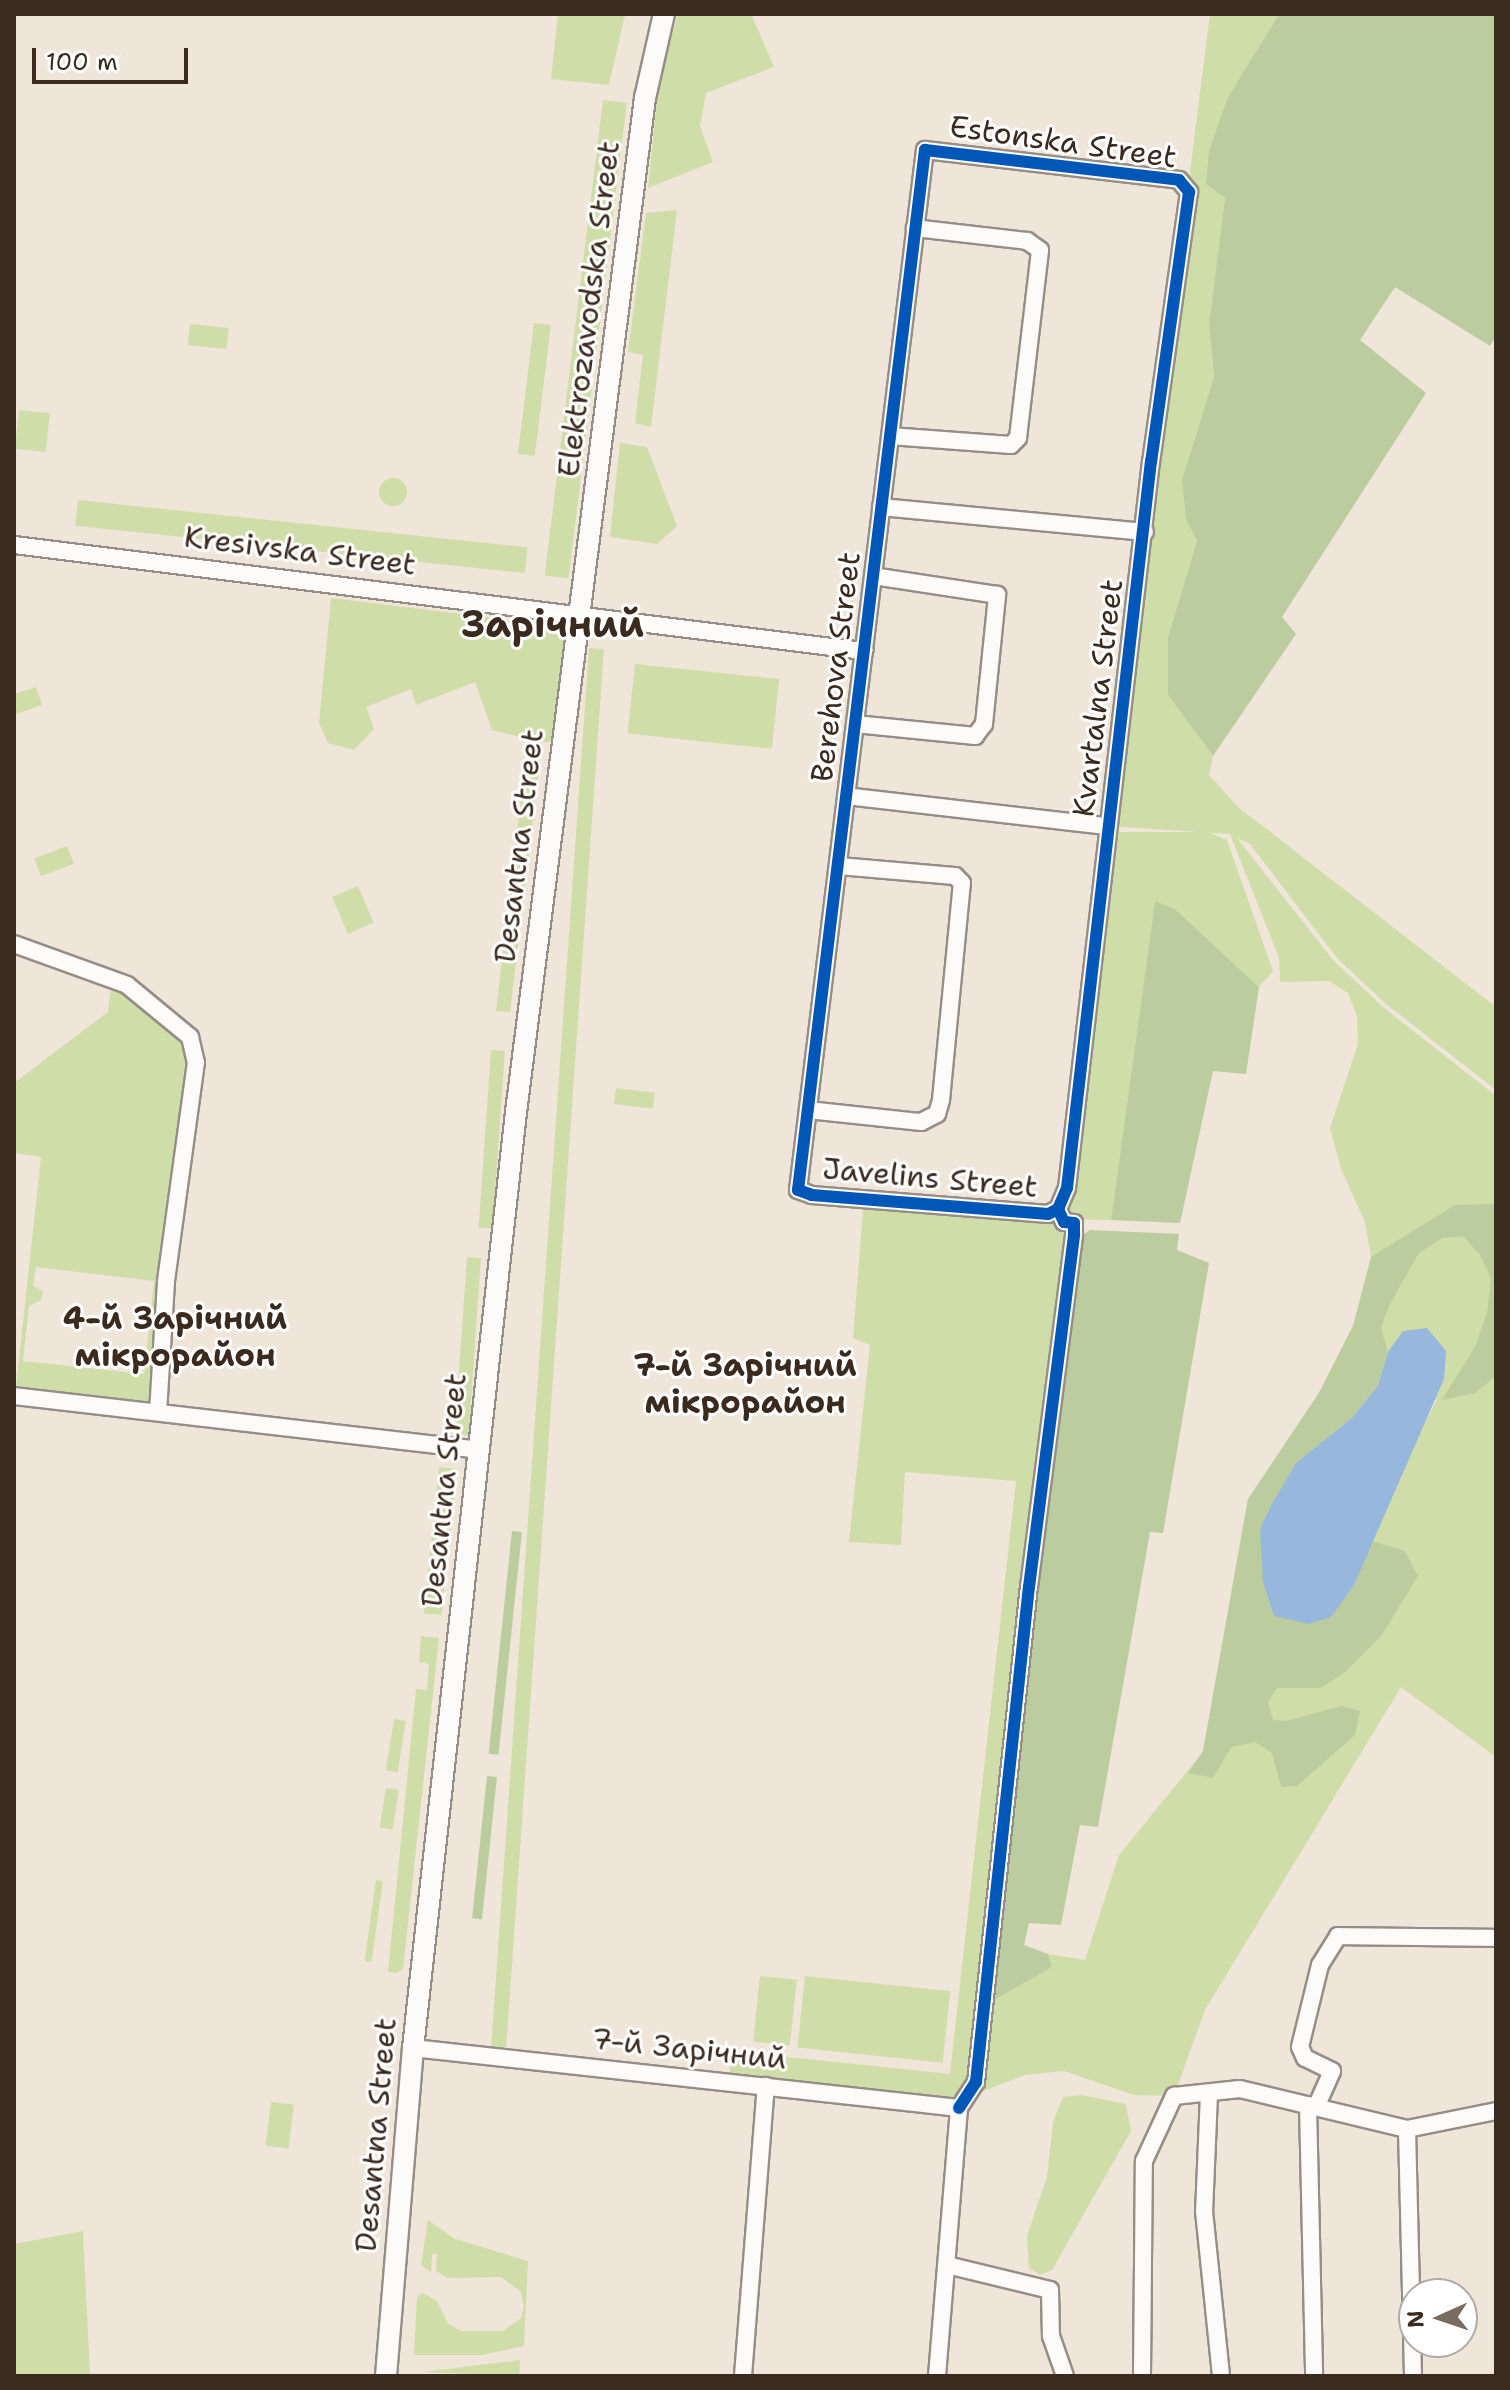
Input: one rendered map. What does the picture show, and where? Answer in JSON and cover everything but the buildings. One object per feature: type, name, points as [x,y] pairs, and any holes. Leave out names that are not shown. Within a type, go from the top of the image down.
[{"type":"main road","name":"Elektrozavodska Street","points":[[579,612],[645,98],[664,14]]},
{"type":"main road","name":"Desantna Street","points":[[386,2376],[413,2048],[479,1450],[579,612]]},
{"type":"street","name":"Berehova Street","points":[[798,1190],[925,150]]},
{"type":"street","name":"Estonska Street","points":[[925,150],[1179,180],[1189,192]]},
{"type":"street","name":"Kvartalna Street","points":[[1058,1209],[1070,1164],[1107,826],[1189,192]]},
{"type":"street","points":[[890,436],[1011,445],[1018,438],[1040,250],[1027,241],[915,228]]},
{"type":"street","points":[[881,507],[1145,532]]},
{"type":"street","name":"Kresivska Street","points":[[14,545],[579,612]]},
{"type":"street","name":"Berehova Street","points":[[855,724],[975,736],[982,733],[986,709],[997,595],[873,576]]},
{"type":"street","name":"Berehova Street","points":[[579,612],[864,651]]},
{"type":"street","points":[[846,796],[1107,826]]},
{"type":"street","points":[[808,1110],[921,1122],[931,1120],[941,1100],[962,883],[955,876],[838,866]]},
{"type":"street","points":[[14,944],[127,985],[190,1037],[196,1062],[166,1282],[158,1412]]},
{"type":"street","name":"Javelins Street","points":[[798,1190],[812,1195],[1031,1214],[1058,1209]]},
{"type":"street","points":[[937,2376],[959,2108],[976,2082],[1029,1587],[1074,1234],[1074,1223],[1064,1222],[1058,1209]]},
{"type":"street","points":[[14,1396],[479,1450]]},
{"type":"street","points":[[1314,2376],[1313,2105],[1332,2071],[1305,2058],[1300,2047],[1320,1965],[1338,1936],[1496,1938]]},
{"type":"street","name":"7-й Зарічний","points":[[413,2048],[959,2108]]},
{"type":"street","points":[[743,2376],[766,2086]]},
{"type":"street","points":[[1142,2376],[1144,2161],[1174,2096],[1209,2094],[1231,2088],[1407,2129],[1496,2111]]},
{"type":"street","points":[[1209,2094],[1204,2211],[1221,2376]]},
{"type":"street","points":[[1407,2129],[1413,2376]]},
{"type":"street","points":[[947,2265],[1050,2290],[1051,2336],[1065,2376]]},
{"type":"green space","points":[[558,14],[625,14],[609,85],[551,79]]},
{"type":"green space","points":[[678,14],[751,14],[774,67],[706,93],[700,126],[713,162],[648,188],[659,79]]},
{"type":"green space","points":[[1210,14],[1279,14],[1228,97],[1225,198],[1209,324],[1214,377],[1182,480],[1186,520],[1197,539],[1168,637],[1168,695],[1213,756],[1209,775],[1238,807],[1496,1007],[1496,1090],[1386,1004],[1337,958],[1250,844],[1237,838],[1333,960],[1383,1007],[1496,1096],[1496,1757],[1401,1687],[1205,2010],[1174,2096],[1134,2095],[1064,2071],[1025,2075],[970,2096],[959,2108],[729,2082],[732,2051],[950,2074],[1016,1481],[905,1472],[901,1545],[849,1542],[870,1345],[853,1338],[864,1197],[1074,1223],[985,2004],[1052,1967],[1048,1954],[1085,1960],[1119,1855],[1203,1752],[1248,1499],[1319,1393],[1353,1326],[1366,1285],[1371,1257],[1365,1222],[1341,1169],[1330,1128],[1358,1044],[1357,1016],[1348,993],[1329,981],[1280,982],[1279,958],[1230,834],[1107,826]],"holes":[[[1437,1399],[1405,1462],[1354,1585],[1321,1439]]]},
{"type":"green space","points":[[1279,14],[1496,14],[1496,336],[1490,346],[1395,287],[1360,340],[1426,393],[1282,617],[1296,634],[1213,756],[1168,695],[1168,637],[1197,540],[1186,520],[1182,480],[1214,377],[1209,324],[1225,198],[1206,184],[1209,151],[1228,97]]},
{"type":"green space","points":[[603,100],[627,103],[568,578],[545,575]]},
{"type":"green space","points":[[677,210],[651,427],[635,423],[643,355],[628,352],[646,213]]},
{"type":"green space","points":[[534,323],[551,325],[535,456],[518,454]]},
{"type":"green space","points":[[190,324],[229,328],[227,349],[188,345]]},
{"type":"green space","points":[[19,410],[50,413],[46,452],[15,449]]},
{"type":"green space","points":[[620,443],[647,447],[677,526],[657,544],[610,537]]},
{"type":"green space","points":[[393,478],[403,482],[407,492],[403,502],[393,506],[383,502],[379,492],[383,482]]},
{"type":"green space","points":[[78,500],[528,547],[525,573],[75,526]]},
{"type":"green space","points":[[331,598],[568,627],[552,742],[542,742],[510,1012],[496,1011],[528,739],[492,730],[475,682],[416,705],[411,689],[366,707],[374,729],[354,750],[328,743],[319,723]]},
{"type":"green space","points":[[589,648],[604,649],[506,2048],[491,2047]]},
{"type":"green space","points":[[635,664],[779,679],[772,749],[628,734]]},
{"type":"green space","points":[[36,687],[42,705],[16,714],[14,694]]},
{"type":"green space","points":[[1112,832],[1208,832],[1227,840],[1273,971],[1259,987],[1175,909],[1155,901],[1111,1220],[1070,1219],[1066,1209]]},
{"type":"green space","points":[[67,846],[74,864],[41,876],[34,859]]},
{"type":"green space","points":[[358,886],[374,923],[348,934],[332,897]]},
{"type":"green space","points":[[1155,901],[1175,909],[1259,987],[1246,1074],[1213,1071],[1180,1223],[1111,1220]]},
{"type":"green space","points":[[127,985],[173,1021],[196,1062],[158,1412],[15,1396],[41,1157],[14,1153],[14,1083],[108,1012],[110,992]],"holes":[[[36,1267],[154,1281],[144,1374],[23,1361],[29,1306],[41,1300],[43,1291],[33,1286]]]},
{"type":"green space","points":[[491,1050],[505,1051],[493,1229],[479,1228]]},
{"type":"green space","points":[[616,1088],[655,1093],[653,1109],[614,1104]]},
{"type":"green space","points":[[1496,1204],[1496,1376],[1475,1393],[1442,1400],[1475,1347],[1487,1313],[1491,1278],[1480,1255],[1463,1236],[1442,1238],[1418,1254],[1389,1306],[1381,1328],[1388,1352],[1378,1384],[1353,1417],[1296,1463],[1260,1529],[1354,1585],[1372,1541],[1405,1551],[1418,1576],[1381,1636],[1345,1672],[1321,1688],[1277,1688],[1268,1702],[1273,1720],[1286,1721],[1342,1706],[1360,1711],[1355,1735],[1297,1786],[1281,1787],[1272,1753],[1255,1742],[1231,1747],[1213,1778],[1188,1773],[1203,1751],[1248,1499],[1319,1393],[1353,1326],[1371,1257],[1455,1205]]},
{"type":"green space","points":[[1090,1230],[1179,1234],[1177,1250],[1209,1263],[1163,1533],[1150,1532],[1098,1827],[1080,1825],[1061,1925],[1029,1923],[1024,1945],[1048,1954],[1052,1967],[985,2005],[1078,1239]]},
{"type":"green space","points":[[467,1257],[481,1258],[469,1436],[455,1435]]},
{"type":"green space","points":[[439,1467],[457,1469],[442,1615],[424,1613]]},
{"type":"green space","points":[[512,1531],[522,1532],[499,1755],[489,1754]]},
{"type":"green space","points":[[421,1636],[439,1638],[403,1969],[396,1973],[388,1972],[416,1689],[427,1690],[429,1664],[419,1662]]},
{"type":"green space","points":[[394,1719],[406,1721],[398,1772],[386,1770]]},
{"type":"green space","points":[[487,1776],[497,1777],[482,1919],[472,1918]]},
{"type":"green space","points":[[386,1788],[399,1790],[393,1830],[380,1828]]},
{"type":"green space","points":[[376,1880],[383,1881],[372,1962],[365,1961]]},
{"type":"green space","points":[[760,1976],[797,1980],[790,2046],[753,2042]]},
{"type":"green space","points":[[805,1976],[950,1991],[943,2063],[797,2048]]},
{"type":"green space","points":[[1081,2095],[1126,2104],[1131,2131],[1052,2270],[1040,2275],[1029,2268],[1027,2236],[1047,2177],[1053,2122],[1063,2097]]},
{"type":"green space","points":[[271,2102],[294,2105],[288,2148],[266,2146]]},
{"type":"green space","points":[[428,2220],[455,2239],[528,2261],[524,2346],[481,2355],[414,2355],[417,2297],[422,2293],[437,2301],[448,2324],[461,2331],[503,2331],[521,2318],[524,2307],[521,2292],[501,2277],[448,2278],[436,2271],[437,2254],[432,2254],[431,2272],[421,2265]]},
{"type":"green space","points":[[83,2231],[90,2374],[14,2376],[14,2244]]},
{"type":"green space","points":[[520,2360],[519,2376],[423,2372]]},
{"type":"water","points":[[1427,1328],[1446,1351],[1444,1379],[1354,1585],[1331,1617],[1309,1624],[1274,1616],[1263,1582],[1260,1529],[1272,1504],[1296,1463],[1353,1417],[1378,1385],[1388,1352],[1403,1331]]},
{"type":"cycle path","points":[[925,150],[1179,180],[1189,192],[1151,461],[1067,1188],[1058,1209],[1048,1214],[812,1195],[798,1190],[925,150]]},
{"type":"cycle path","points":[[959,2108],[976,2082],[1029,1587],[1074,1234],[1074,1223],[1064,1222],[1058,1209]]},
{"type":"district","name":"Зарічний","points":[[553,624]]},
{"type":"district","name":"4-й Зарічний мікрорайон","points":[[175,1338]]},
{"type":"district","name":"7-й Зарічний мікрорайон","points":[[745,1384]]}]
